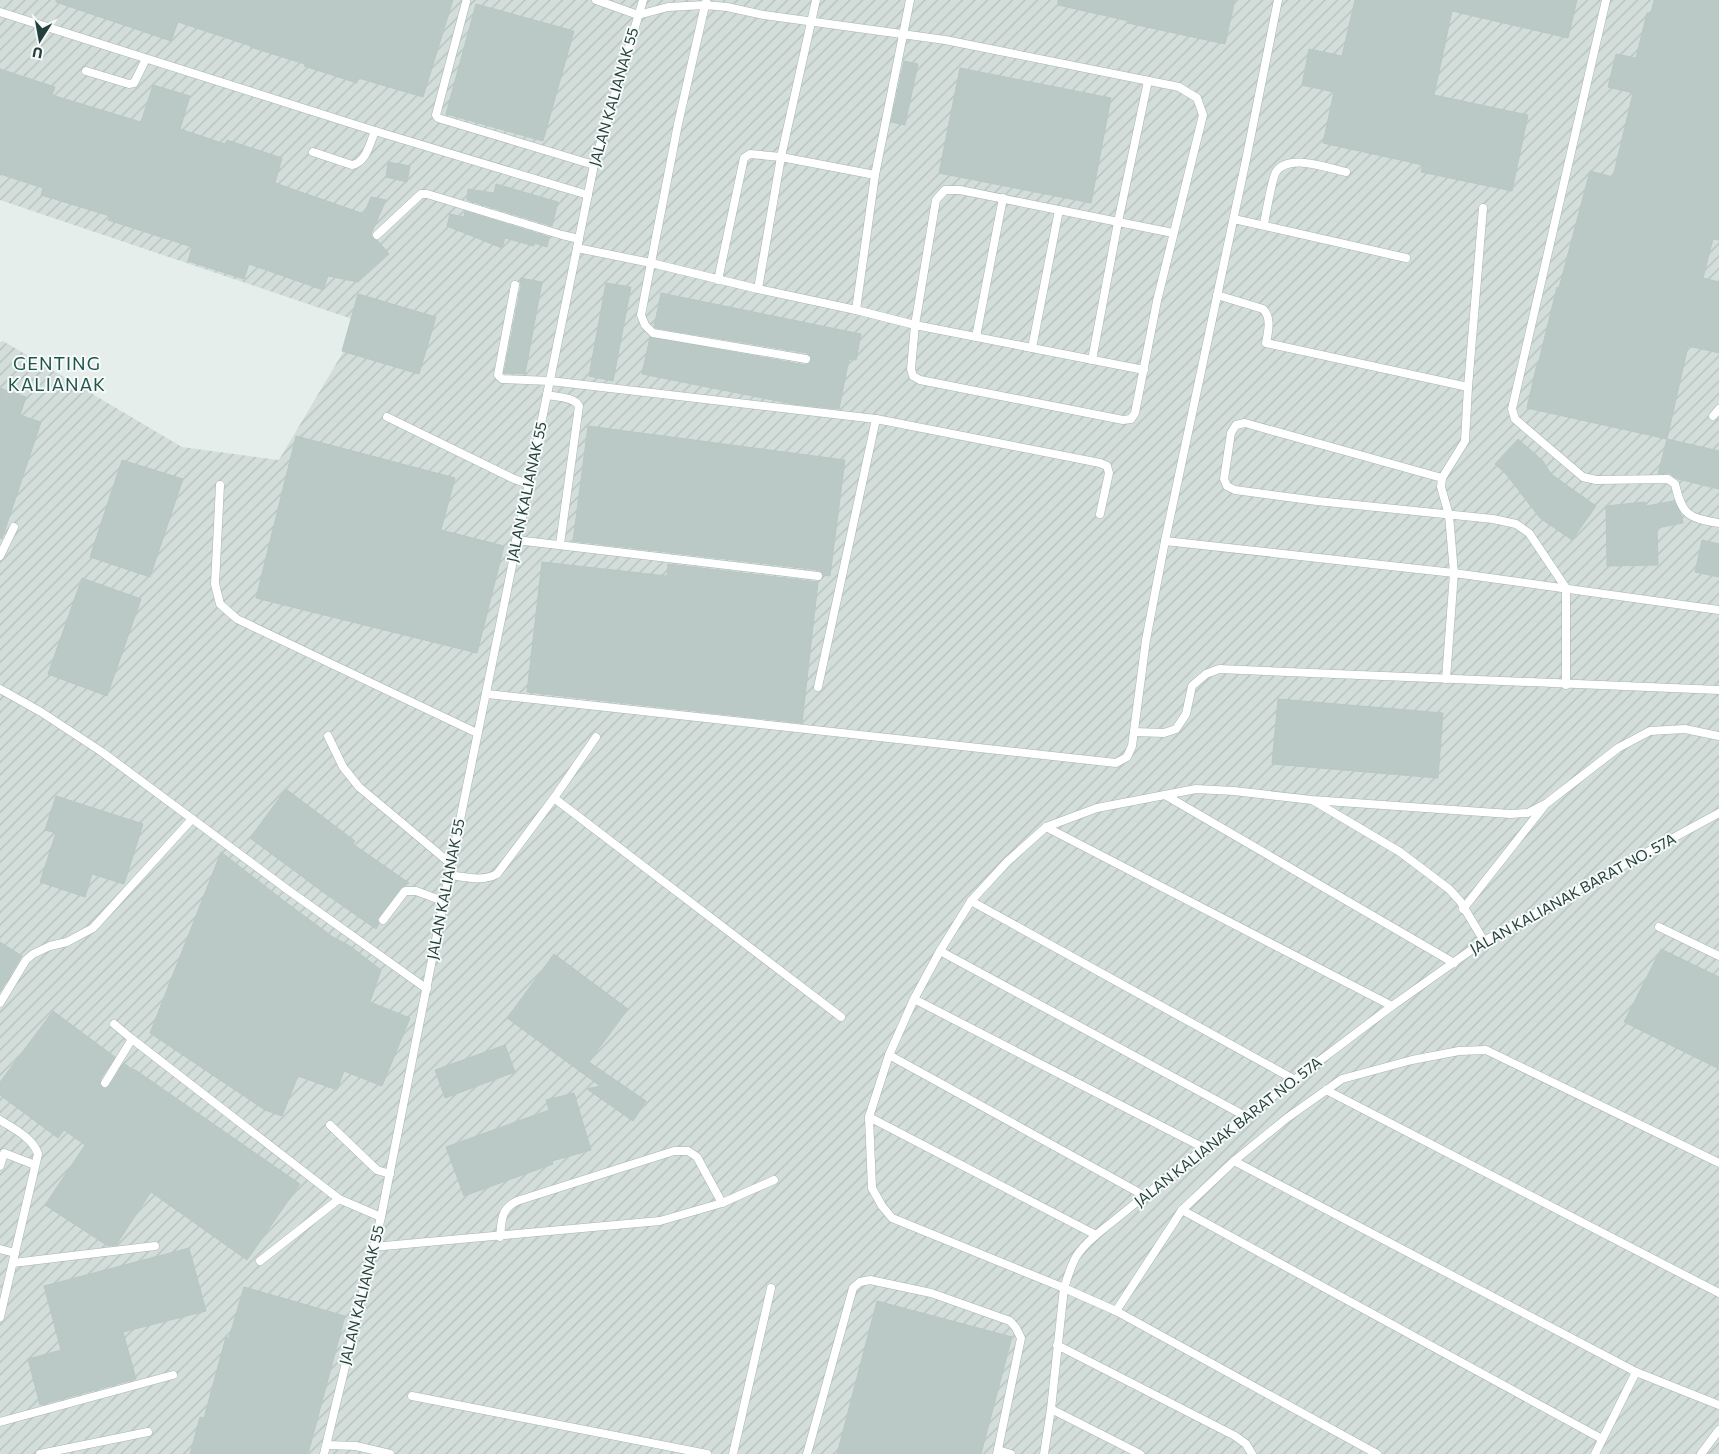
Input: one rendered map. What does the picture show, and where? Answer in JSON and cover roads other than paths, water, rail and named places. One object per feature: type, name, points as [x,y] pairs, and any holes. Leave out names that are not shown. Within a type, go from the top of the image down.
[{"type":"lane","points":[[596,0],[638,14],[668,7],[706,2],[810,22],[945,40],[1179,87],[1197,98],[1203,115],[1172,233],[1144,370],[1131,419],[1123,420],[920,380],[913,376],[911,368],[914,325],[936,200],[945,190],[960,190],[1172,233]]},
{"type":"lane","name":"JALAN KALIANAK 55","points":[[324,1454],[390,1174],[443,901],[477,733],[487,694],[516,540],[594,165],[643,0]]},
{"type":"lane","points":[[758,289],[781,157],[816,0]]},
{"type":"lane","points":[[856,310],[875,175],[910,0]]},
{"type":"lane","points":[[487,694],[1116,763],[1127,757],[1132,746],[1146,640],[1165,541],[1218,295],[1278,0]]},
{"type":"lane","points":[[1606,0],[1512,413],[1515,419],[1583,477],[1596,480],[1668,479],[1676,484],[1680,503],[1690,515],[1702,520],[1719,523]]},
{"type":"lane","points":[[466,2],[436,115],[438,118],[594,165]]},
{"type":"lane","points":[[706,2],[678,124],[641,315],[645,325],[653,333],[806,359]]},
{"type":"lane","points":[[0,12],[375,131],[588,195]]},
{"type":"lane","points":[[86,71],[129,84],[134,83],[146,59]]},
{"type":"lane","points":[[1092,360],[1118,222],[1148,81]]},
{"type":"lane","points":[[313,152],[352,165],[358,164],[363,160],[375,131]]},
{"type":"lane","points":[[718,280],[744,158],[750,154],[781,157],[875,175]]},
{"type":"lane","points":[[1264,224],[1276,172],[1284,165],[1294,161],[1346,172]]},
{"type":"lane","points":[[377,235],[421,194],[428,194],[579,239]]},
{"type":"lane","points":[[976,337],[1002,198]]},
{"type":"lane","points":[[1446,679],[1454,573],[1449,514],[1441,487],[1442,478],[1465,441],[1484,208]]},
{"type":"lane","points":[[1032,348],[1059,210]]},
{"type":"lane","points":[[1234,218],[1406,258]]},
{"type":"lane","points":[[577,248],[651,263],[914,325],[1144,370]]},
{"type":"lane","points":[[516,285],[498,374],[499,378],[550,380],[876,419],[1100,463],[1107,466],[1109,472],[1100,514]]},
{"type":"lane","points":[[1218,295],[1263,309],[1268,314],[1266,344],[1468,387]]},
{"type":"lane","points":[[547,395],[570,399],[576,402],[578,406],[560,544]]},
{"type":"lane","points":[[1713,416],[1719,409]]},
{"type":"lane","points":[[387,417],[528,484]]},
{"type":"lane","points":[[818,687],[876,419]]},
{"type":"lane","points":[[1442,478],[1245,423],[1236,425],[1231,433],[1224,479],[1227,486],[1235,490],[1317,501],[1493,519],[1516,524],[1529,533],[1566,588],[1566,684]]},
{"type":"lane","points":[[220,485],[215,584],[220,604],[237,619],[477,733]]},
{"type":"lane","points":[[0,556],[14,527]]},
{"type":"lane","points":[[516,540],[818,576]]},
{"type":"lane","points":[[1165,541],[1454,573],[1719,610]]},
{"type":"lane","points":[[1134,732],[1164,733],[1176,729],[1186,714],[1192,686],[1206,674],[1219,669],[1719,690]]},
{"type":"lane","points":[[0,689],[41,712],[102,752],[288,890],[427,989]]},
{"type":"lane","points":[[1377,1454],[1116,1310],[892,1218],[882,1206],[872,1188],[870,1117],[889,1055],[914,999],[940,951],[971,901],[1007,862],[1046,827],[1097,808],[1196,790],[1234,791],[1312,800],[1510,814],[1528,813],[1547,804],[1618,748],[1650,731],[1684,729],[1719,736]]},
{"type":"lane","points":[[328,736],[343,767],[359,787],[451,864]]},
{"type":"lane","points":[[449,875],[478,879],[490,878],[497,874],[554,798],[596,737]]},
{"type":"lane","points":[[1165,795],[1454,962]]},
{"type":"lane","points":[[554,798],[841,1017]]},
{"type":"lane","points":[[1312,800],[1400,852],[1449,889],[1460,901],[1484,941]]},
{"type":"lane","points":[[1464,910],[1547,804]]},
{"type":"lane","name":"JALAN KALIANAK BARAT NO. 57A","points":[[1044,1454],[1051,1409],[1064,1288],[1075,1257],[1082,1247],[1204,1148],[1392,1006],[1484,941],[1719,813]]},
{"type":"lane","points":[[0,1003],[26,960],[33,954],[50,946],[67,942],[93,928],[192,819]]},
{"type":"lane","points":[[1046,827],[1392,1006]]},
{"type":"lane","points":[[383,920],[406,891],[416,891],[443,901]]},
{"type":"lane","points":[[971,901],[1295,1080]]},
{"type":"lane","points":[[1659,927],[1719,956]]},
{"type":"lane","points":[[940,951],[1247,1117]]},
{"type":"lane","points":[[914,999],[1204,1148]]},
{"type":"lane","points":[[114,1024],[338,1200],[381,1216]]},
{"type":"lane","points":[[105,1083],[132,1039]]},
{"type":"lane","name":"JALAN KALIANAK BARAT NO. 57A","points":[[1116,1310],[1182,1210],[1234,1162],[1287,1118],[1342,1079],[1412,1060],[1459,1051],[1486,1050],[1719,1163]]},
{"type":"lane","points":[[889,1055],[1145,1196]]},
{"type":"lane","points":[[1326,1090],[1719,1293]]},
{"type":"lane","points":[[870,1117],[1096,1235]]},
{"type":"lane","points":[[0,1120],[30,1140],[36,1146],[38,1154],[13,1263],[4,1285],[0,1317]]},
{"type":"lane","points":[[330,1125],[376,1170],[390,1174]]},
{"type":"lane","points":[[500,1237],[503,1212],[508,1205],[674,1150],[688,1151],[697,1157],[722,1202]]},
{"type":"lane","points":[[0,1166],[2,1151],[35,1165]]},
{"type":"lane","points":[[1234,1162],[1636,1372],[1719,1405]]},
{"type":"lane","points":[[374,1247],[660,1221],[722,1202],[774,1180]]},
{"type":"lane","points":[[260,1261],[338,1200]]},
{"type":"lane","points":[[1182,1210],[1602,1438]]},
{"type":"lane","points":[[13,1263],[155,1246]]},
{"type":"lane","points":[[0,1249],[15,1253]]},
{"type":"lane","points":[[807,1454],[853,1288],[860,1282],[870,1280],[931,1293],[1010,1321],[1016,1328],[1021,1338],[998,1452],[1011,1454]]},
{"type":"lane","points":[[733,1454],[771,1288]]},
{"type":"lane","points":[[1058,1345],[1236,1436],[1246,1444],[1252,1454]]},
{"type":"lane","points":[[1594,1454],[1636,1372]]},
{"type":"lane","points":[[0,1422],[174,1375]]},
{"type":"lane","points":[[412,1396],[707,1454]]},
{"type":"lane","points":[[1051,1409],[1140,1454]]},
{"type":"lane","points":[[1701,1454],[1719,1430]]},
{"type":"lane","points":[[40,1454],[148,1432]]},
{"type":"lane","points":[[326,1445],[390,1454]]},
{"type":"district","name":"GENTING KALIANAK","points":[[57,374]]}]
